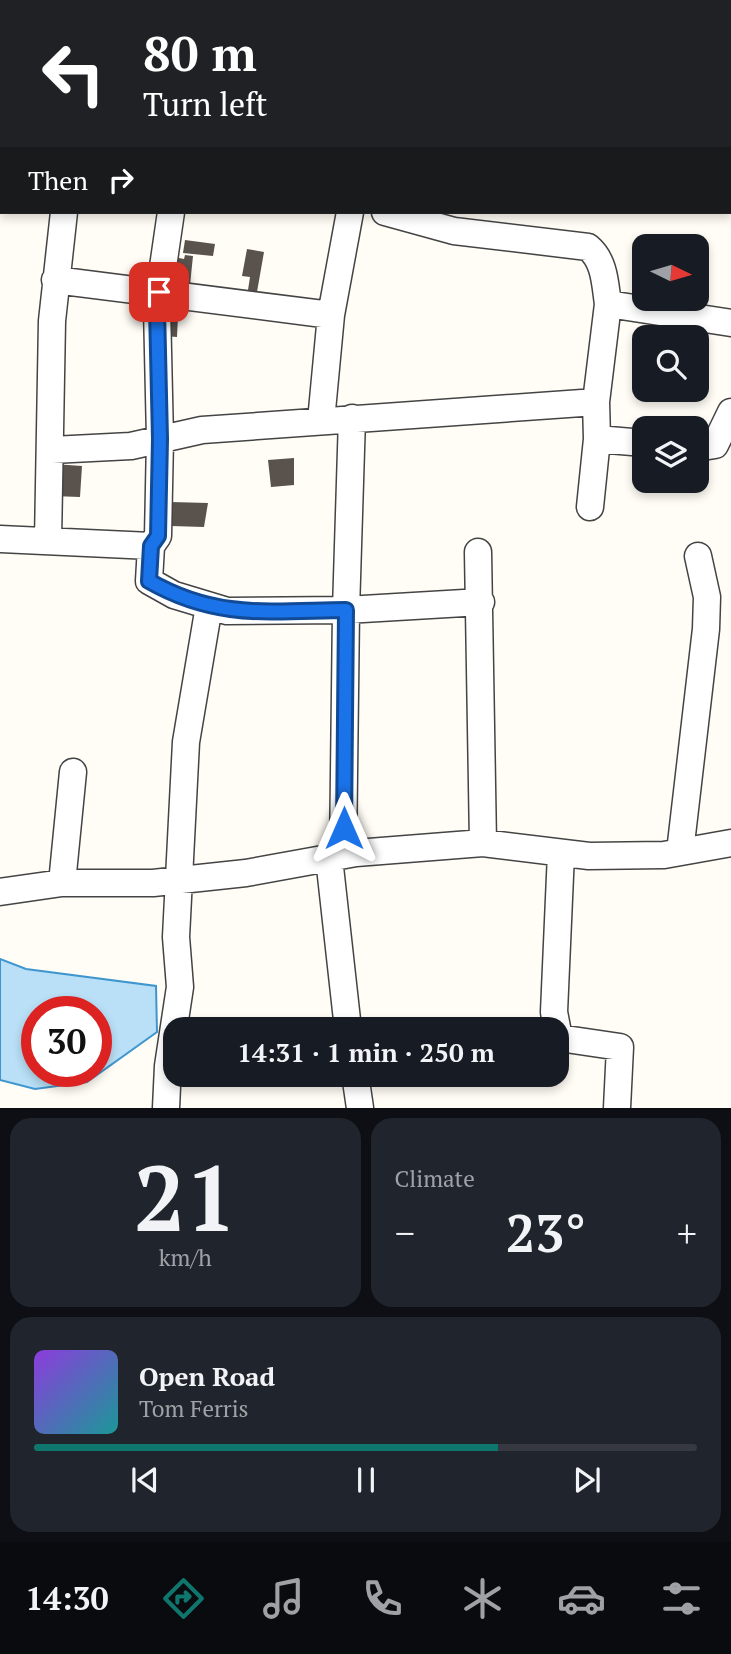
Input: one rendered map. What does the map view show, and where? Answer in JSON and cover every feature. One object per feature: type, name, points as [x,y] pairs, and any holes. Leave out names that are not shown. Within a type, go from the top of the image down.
[{"type":"street","points":[[48,541],[55,280],[64,214]]},
{"type":"street","points":[[171,214],[157,308],[160,439],[158,536],[151,546],[149,581],[174,595],[227,611],[346,610],[481,602]]},
{"type":"street","points":[[321,421],[331,315],[350,214]]},
{"type":"street","points":[[392,214],[454,231],[588,247],[595,253],[601,266],[608,304],[596,402],[597,439],[590,507]]},
{"type":"street","points":[[55,280],[331,315]]},
{"type":"street","points":[[608,304],[731,323]]},
{"type":"street","points":[[52,450],[131,446],[202,430],[596,402]]},
{"type":"street","points":[[709,445],[715,444],[731,412]]},
{"type":"street","points":[[347,1017],[336,857],[352,418]]},
{"type":"street","points":[[597,439],[632,442]]},
{"type":"street","points":[[0,539],[151,546]]},
{"type":"street","points":[[478,552],[481,602],[483,843]]},
{"type":"street","points":[[680,852],[706,629],[707,597],[698,556]]},
{"type":"street","points":[[177,1017],[180,987],[176,937],[186,742],[209,606]]},
{"type":"street","points":[[62,883],[73,772]]},
{"type":"street","points":[[0,892],[62,883],[179,880],[246,873],[336,857],[483,843],[589,856],[680,852],[731,843]]},
{"type":"street","points":[[555,1017],[561,853]]},
{"type":"street","points":[[569,1040],[620,1047],[617,1108]]},
{"type":"street","points":[[166,1108],[169,1087]]},
{"type":"street","points":[[357,1087],[360,1108]]},
{"type":"water","points":[[0,959],[26,969],[156,986],[157,1032],[112,1064],[112,996],[21,996],[21,1085],[0,1080]]},
{"type":"building","points":[[185,240],[215,244],[213,256],[183,253]]},
{"type":"building","points":[[247,249],[264,252],[257,292],[248,290],[250,277],[242,276]]},
{"type":"building","points":[[185,255],[193,256],[190,285],[171,282],[174,257],[184,259]]},
{"type":"building","points":[[165,316],[178,317],[177,337],[163,336]]},
{"type":"building","points":[[294,458],[294,485],[271,487],[268,460]]},
{"type":"building","points":[[54,464],[82,466],[80,497],[52,496]]},
{"type":"building","points":[[171,502],[208,503],[204,527],[171,526]]},
{"type":"route","points":[[159,292],[158,536],[151,546],[149,581],[174,595],[227,611],[346,610],[344,828]]}]
